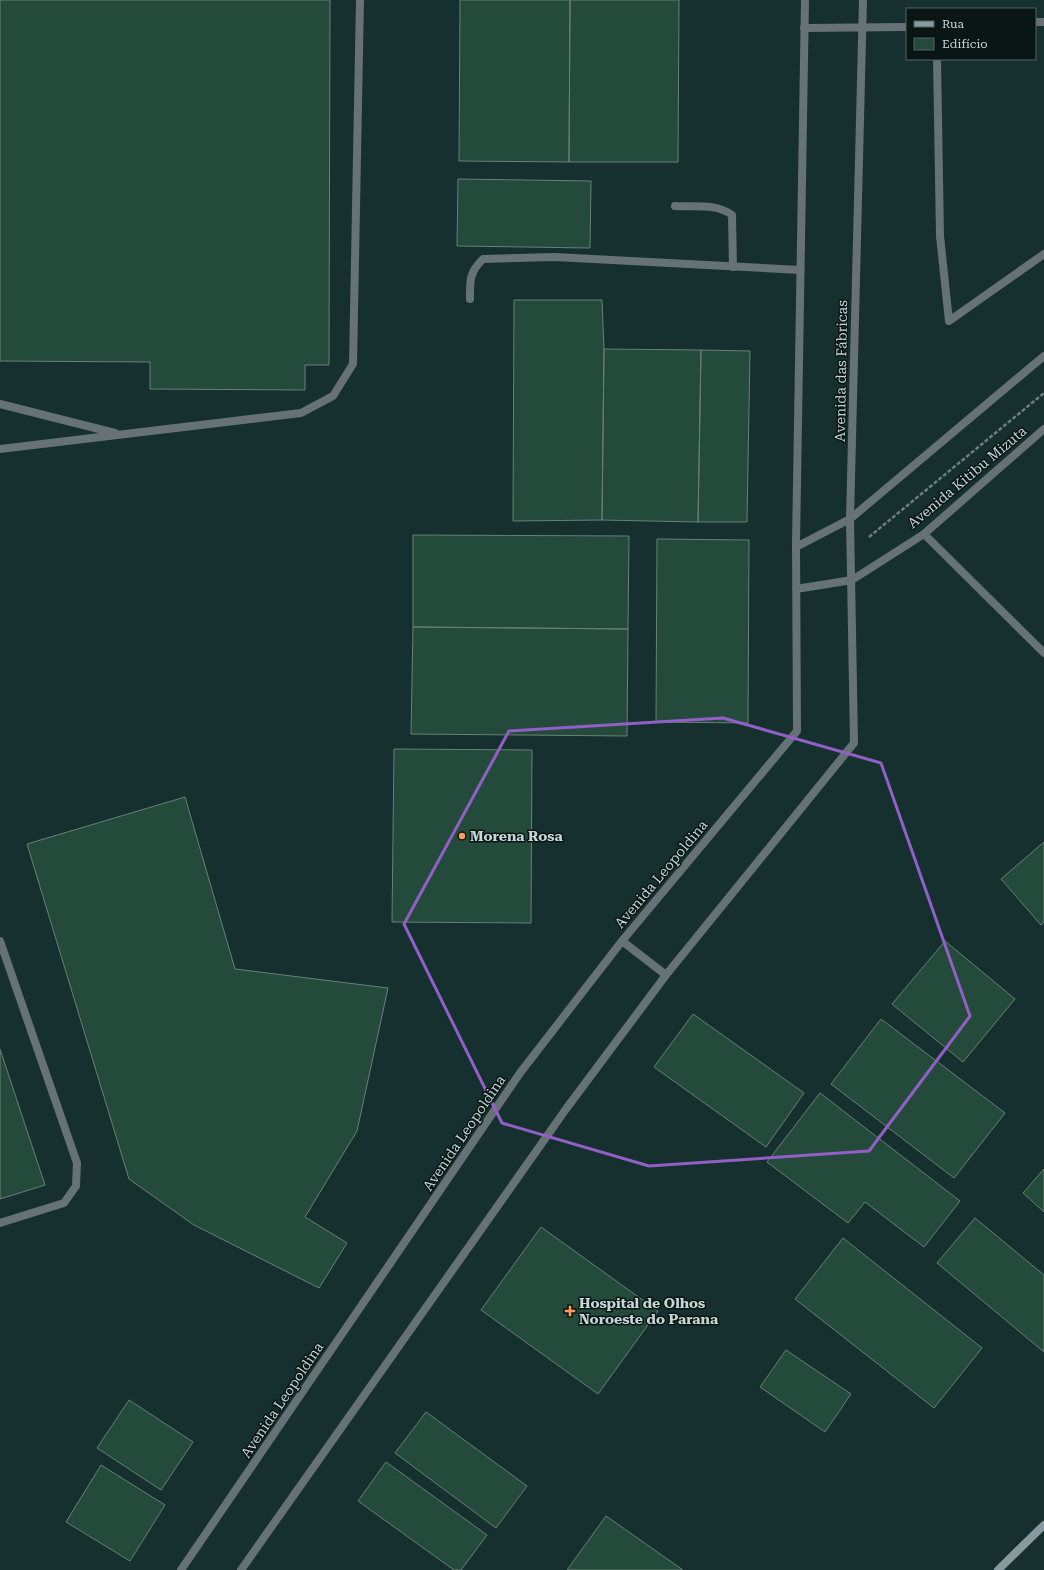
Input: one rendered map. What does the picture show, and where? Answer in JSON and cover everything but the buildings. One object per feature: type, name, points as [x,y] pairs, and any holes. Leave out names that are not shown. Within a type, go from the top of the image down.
[{"type":"main road","points":[[998,1570],[1044,1525]]},
{"type":"street","points":[[0,449],[301,413],[333,396],[353,364],[360,0]]},
{"type":"street","points":[[796,589],[804,0]]},
{"type":"street","name":"Avenida das Fábricas","points":[[666,975],[854,743],[850,519],[863,0]]},
{"type":"street","points":[[804,28],[906,27]]},
{"type":"street","points":[[937,60],[940,236],[949,321],[1044,254]]},
{"type":"street","points":[[675,206],[714,207],[724,209],[732,216],[733,267]]},
{"type":"street","points":[[470,299],[470,284],[474,268],[483,259],[555,257],[800,270]]},
{"type":"street","points":[[796,547],[850,519],[1044,356]]},
{"type":"street","points":[[0,404],[120,435]]},
{"type":"street","name":"Avenida Kitibu Mizuta","points":[[796,589],[852,580],[924,534],[1044,429]]},
{"type":"street","points":[[924,534],[1044,653]]},
{"type":"street","name":"Avenida Leopoldina","points":[[181,1570],[520,1073],[622,941],[797,731],[796,589]]},
{"type":"street","points":[[0,941],[77,1163],[76,1186],[64,1203],[0,1223]]},
{"type":"street","points":[[241,1570],[562,1116],[666,975],[622,941]]},
{"type":"path","points":[[850,552],[1044,393]]},
{"type":"highlighted area","points":[[723,718],[881,763],[970,1016],[869,1151],[649,1166],[502,1123],[404,924],[509,731]]},
{"type":"place","name":"Morena Rosa","points":[[462,836]]},
{"type":"place","name":"Hospital de Olhos Noroeste do Parana","points":[[570,1311]]}]
